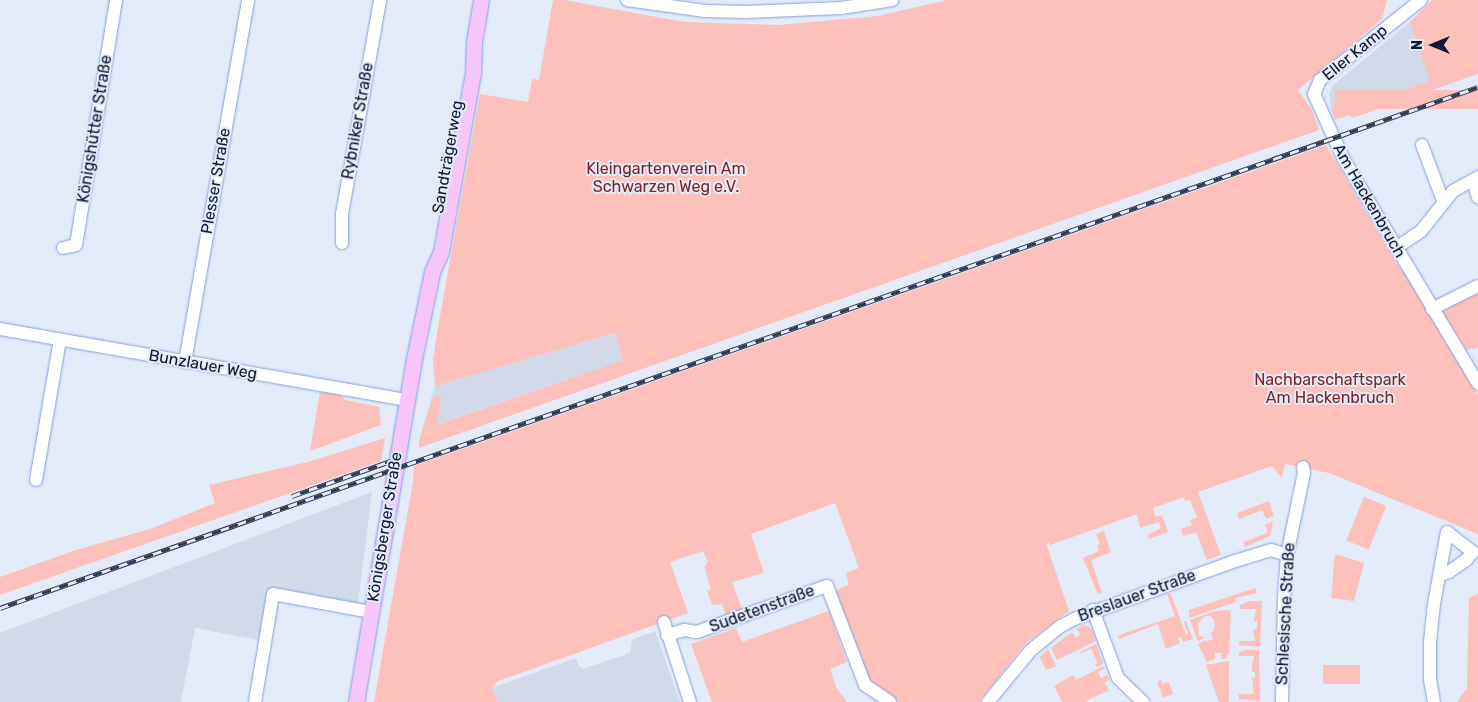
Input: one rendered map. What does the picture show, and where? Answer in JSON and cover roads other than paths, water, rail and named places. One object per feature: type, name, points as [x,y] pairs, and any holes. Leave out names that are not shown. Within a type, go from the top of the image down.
[{"type":"main road","name":"Sandträgerweg","points":[[399,442],[432,272],[431,252],[464,70],[474,42],[481,0]]},
{"type":"main road","name":"Königsberger Straße","points":[[356,702],[399,442]]},
{"type":"street","name":"Königshütter Straße","points":[[63,248],[76,245],[116,0]]},
{"type":"street","name":"Plesser Straße","points":[[185,362],[248,0]]},
{"type":"street","name":"Rybniker Straße","points":[[342,243],[342,214],[380,0]]},
{"type":"street","points":[[627,0],[705,11],[746,12],[840,8],[892,0]]},
{"type":"street","name":"Eller Kamp","points":[[1315,89],[1320,80],[1420,0]]},
{"type":"street","name":"Am Hackenbruch","points":[[1315,89],[1315,100],[1340,153],[1478,384]]},
{"type":"street","points":[[1422,145],[1443,201]]},
{"type":"street","points":[[1396,248],[1421,231],[1443,201],[1453,191],[1475,178],[1478,198]]},
{"type":"street","points":[[1432,309],[1478,286]]},
{"type":"street","name":"Bunzlauer Weg","points":[[0,329],[407,400]]},
{"type":"street","points":[[36,480],[60,340]]},
{"type":"street","name":"Schlesische Straße","points":[[1282,702],[1284,599],[1287,555],[1304,472],[1303,467]]},
{"type":"street","name":"Breslauer Straße","points":[[988,702],[1031,650],[1061,626],[1093,610],[1218,566],[1271,550],[1287,555]]},
{"type":"street","points":[[1434,702],[1430,642],[1440,575]]},
{"type":"street","name":"Sudetenstraße","points":[[667,635],[684,630],[697,632],[827,586],[865,685],[890,702]]},
{"type":"street","name":"Königsberger Straße","points":[[255,702],[274,594],[371,612]]},
{"type":"street","points":[[1093,610],[1118,678],[1143,702]]},
{"type":"street","points":[[664,622],[690,702]]},
{"type":"railway","points":[[0,608],[1478,87]]},
{"type":"railway","points":[[292,496],[391,461]]},
{"type":"park label","name":"Kleingartenverein Am Schwarzen Weg e.V.","points":[[666,178]]},
{"type":"park label","name":"Nachbarschaftspark Am Hackenbruch","points":[[1330,389]]}]
